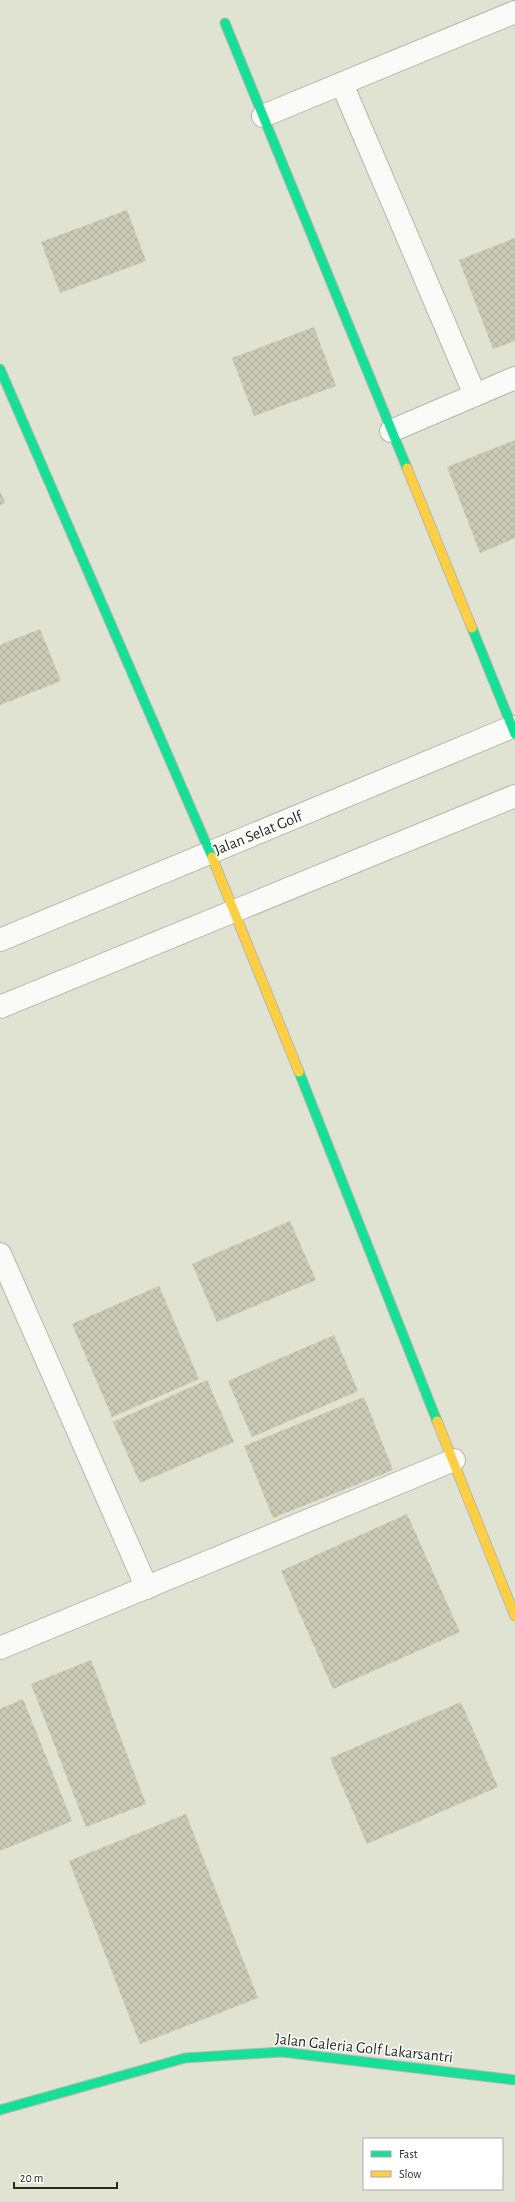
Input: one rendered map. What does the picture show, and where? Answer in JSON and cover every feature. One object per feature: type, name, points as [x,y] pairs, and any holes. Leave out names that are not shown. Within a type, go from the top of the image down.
[{"type":"street","points":[[263,116],[515,12]]},
{"type":"street","points":[[225,23],[514,729]]},
{"type":"street","points":[[342,84],[475,395]]},
{"type":"street","points":[[0,369],[235,911],[515,1616]]},
{"type":"street","points":[[391,431],[515,378]]},
{"type":"street","name":"Jalan Selat Golf","points":[[0,940],[210,852],[514,729]]},
{"type":"street","points":[[0,1007],[515,796]]},
{"type":"street","points":[[0,1254],[147,1588]]},
{"type":"street","points":[[0,1648],[454,1460]]},
{"type":"street","name":"Jalan Galeria Golf Lakarsantri","points":[[0,2110],[185,2058],[282,2052],[515,2080]]},
{"type":"building","points":[[127,210],[146,261],[60,293],[41,242]]},
{"type":"building","points":[[515,238],[515,341],[493,349],[459,260]]},
{"type":"building","points":[[314,327],[336,386],[254,416],[232,358]]},
{"type":"building","points":[[515,440],[515,538],[480,553],[447,467]]},
{"type":"building","points":[[0,491],[5,503],[0,505]]},
{"type":"building","points":[[40,629],[61,681],[0,705],[0,645]]},
{"type":"building","points":[[290,1221],[316,1280],[217,1322],[192,1264]]},
{"type":"building","points":[[159,1286],[199,1379],[112,1417],[72,1324]]},
{"type":"building","points":[[334,1335],[358,1391],[252,1437],[228,1381]]},
{"type":"building","points":[[207,1380],[234,1442],[140,1483],[113,1422]]},
{"type":"building","points":[[364,1397],[393,1470],[273,1518],[244,1446]]},
{"type":"building","points":[[407,1514],[460,1632],[333,1689],[281,1571]]},
{"type":"building","points":[[91,1660],[146,1804],[86,1827],[31,1684]]},
{"type":"building","points":[[23,1699],[72,1821],[0,1851],[0,1709]]},
{"type":"building","points":[[461,1702],[498,1787],[367,1844],[330,1758]]},
{"type":"building","points":[[186,1814],[258,1998],[140,2044],[69,1861]]},
{"type":"traffic: fast","points":[[225,23],[407,468]]},
{"type":"traffic: fast","points":[[0,369],[212,857]]},
{"type":"traffic: fast","points":[[472,628],[515,734]]},
{"type":"traffic: fast","points":[[299,1072],[437,1421]]},
{"type":"traffic: fast","points":[[0,2110],[185,2058],[282,2052],[515,2080]]},
{"type":"traffic: slow","points":[[407,468],[472,628]]},
{"type":"traffic: slow","points":[[212,857],[299,1072]]},
{"type":"traffic: slow","points":[[437,1421],[515,1616]]}]
